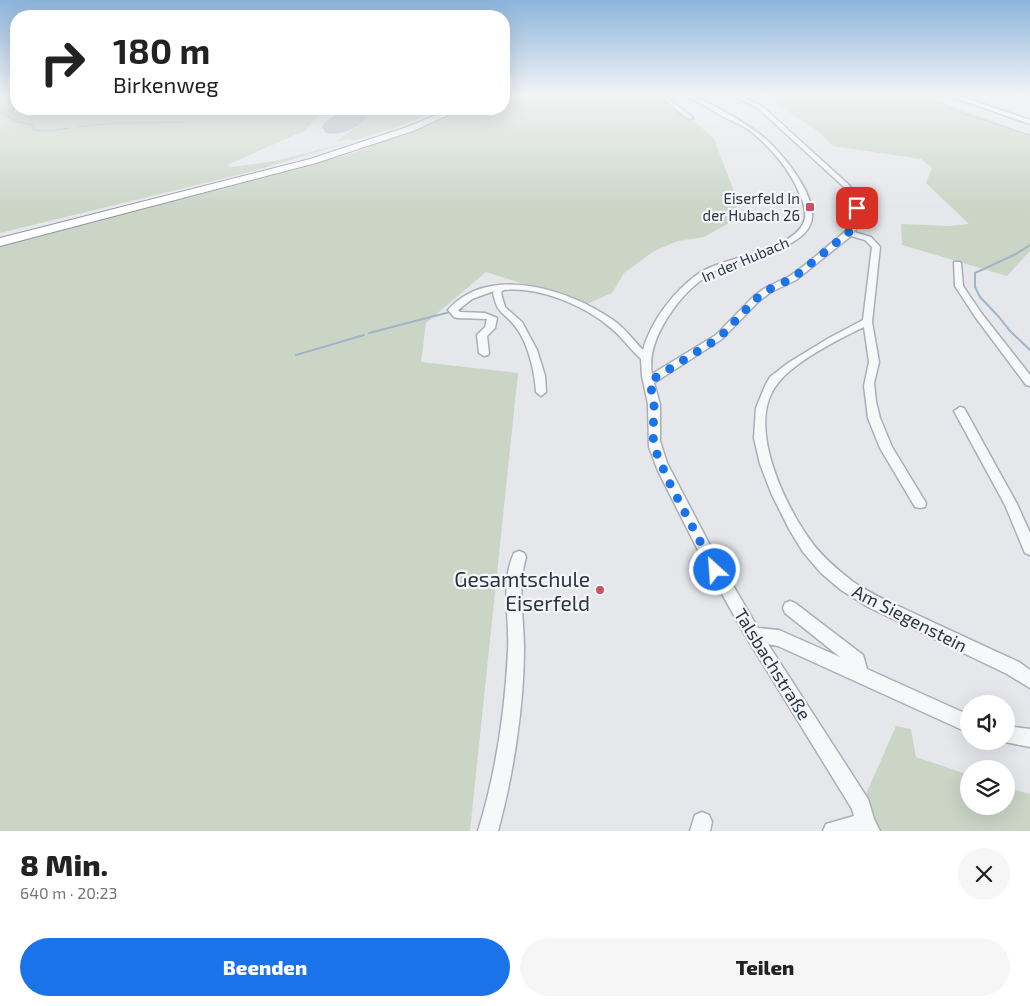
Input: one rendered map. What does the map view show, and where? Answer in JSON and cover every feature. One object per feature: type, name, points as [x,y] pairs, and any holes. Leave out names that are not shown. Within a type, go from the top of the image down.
[{"type":"highway","points":[[0,236],[309,158],[387,133]]},
{"type":"highway","points":[[0,242],[313,161],[400,133]]},
{"type":"street","name":"In der Hubach","points":[[646,358],[654,334],[662,320],[683,291],[697,278],[716,268],[758,254],[792,239],[803,232],[809,221],[801,187],[791,171],[754,133]]},
{"type":"street","points":[[650,381],[719,338],[756,299],[768,290],[793,278],[849,232],[860,218],[853,197],[846,186],[788,133]]},
{"type":"street","points":[[849,232],[867,238],[873,242],[876,248],[872,274],[870,312],[867,322],[874,369],[869,383],[872,408],[880,436],[920,503]]},
{"type":"street","points":[[957,264],[959,286],[1002,348],[1030,382]]},
{"type":"street","points":[[484,353],[482,335],[490,328],[492,318],[457,315],[453,310],[480,290],[510,286],[543,291],[581,304],[608,321],[628,337],[646,358]]},
{"type":"street","points":[[500,288],[497,293],[501,308],[519,324],[532,350],[540,376],[541,392]]},
{"type":"street","name":"Am Siegenstein","points":[[867,322],[789,366],[774,381],[767,395],[759,420],[760,440],[768,467],[782,501],[808,548],[827,569],[848,586],[893,611],[1012,668],[1030,679]]},
{"type":"street","name":"Talsbachstraße","points":[[646,358],[654,406],[653,437],[657,454],[668,480],[715,570],[861,806],[867,827]]},
{"type":"street","points":[[960,411],[966,417],[1011,504],[1030,550]]},
{"type":"street","points":[[488,831],[499,794],[512,701],[516,649],[513,588],[514,573],[519,557]]},
{"type":"street","points":[[790,608],[857,661],[860,674]]},
{"type":"street","points":[[754,635],[779,638],[960,720]]},
{"type":"street","points":[[1015,736],[1030,738]]},
{"type":"street","points":[[834,831],[867,827]]},
{"type":"green space","points":[[0,133],[300,133],[227,165],[232,167],[275,161],[350,142],[254,171],[0,233]]},
{"type":"green space","points":[[348,133],[378,133],[352,141],[350,139],[335,142]]},
{"type":"green space","points":[[409,133],[707,133],[714,139],[735,194],[737,212],[729,223],[704,237],[678,241],[654,251],[624,273],[612,293],[587,304],[486,272],[426,323],[421,362],[518,373],[470,831],[0,831],[0,245],[350,154]]},
{"type":"green space","points":[[819,133],[1024,133],[1030,135],[1030,251],[1007,276],[902,245],[901,224],[949,226],[969,224],[926,183],[932,168],[921,159],[833,146]]},
{"type":"green space","points":[[896,726],[911,729],[916,757],[960,772],[960,815],[1015,815],[1015,790],[1030,794],[1030,831],[881,831],[863,801]]},
{"type":"waterway","points":[[1023,133],[1030,135]]},
{"type":"waterway","points":[[1030,245],[1016,254],[975,273],[975,287],[980,297],[1010,331],[1030,350]]},
{"type":"waterway","points":[[369,333],[450,312]]},
{"type":"waterway","points":[[296,355],[364,335]]},
{"type":"place","name":"Eiserfeld In der Hubach 26","points":[[810,207]]},
{"type":"place","name":"Gesamtschule Eiserfeld","points":[[600,590]]},
{"type":"route","points":[[715,570],[685,509],[668,480],[657,454],[653,437],[654,406],[650,381],[719,338],[756,299],[768,290],[793,278],[849,232],[856,226],[860,218],[857,208]]}]
